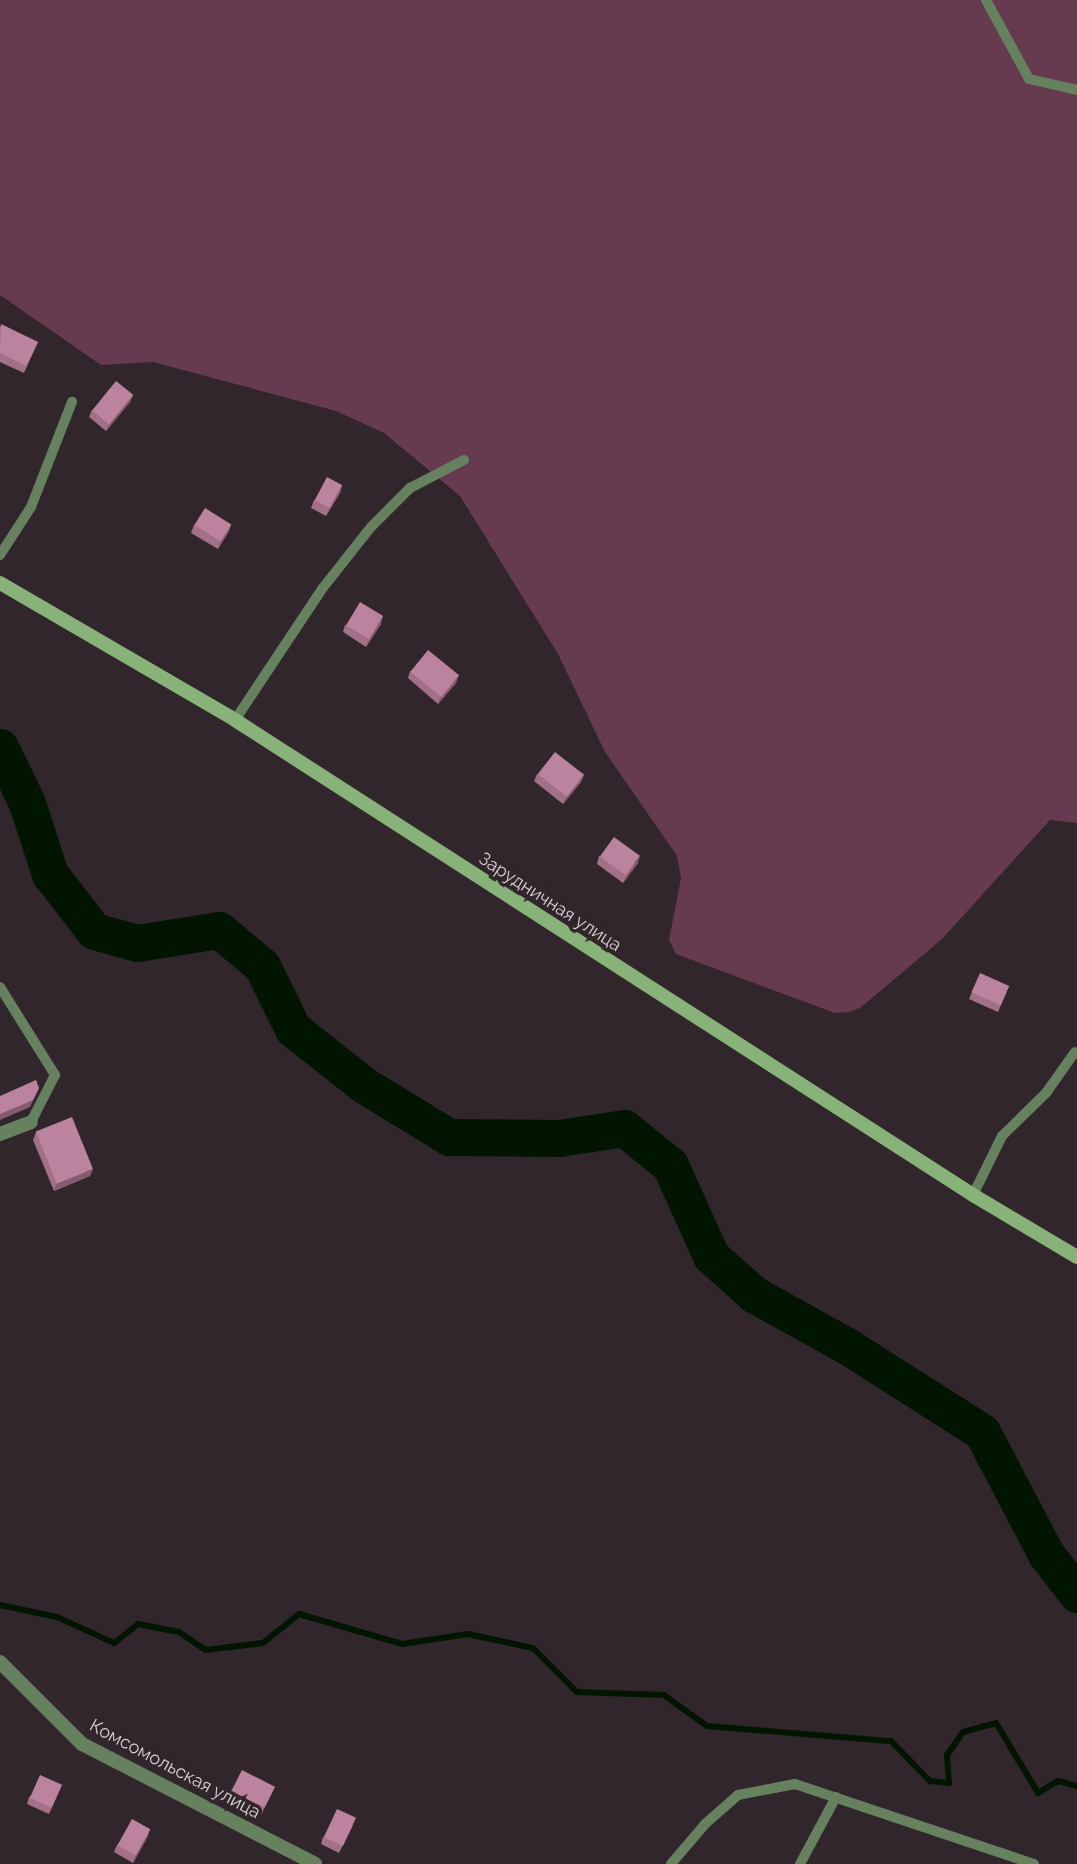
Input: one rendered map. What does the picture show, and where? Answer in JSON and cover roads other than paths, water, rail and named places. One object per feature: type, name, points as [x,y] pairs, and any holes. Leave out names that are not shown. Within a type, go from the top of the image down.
[{"type":"street","name":"Зарудничная улица","points":[[0,583],[235,720],[973,1195],[1077,1257]]},
{"type":"street","points":[[0,1134],[31,1122]]},
{"type":"street","name":"Комсомольская улица","points":[[0,1662],[82,1744],[315,1864]]},
{"type":"lane","points":[[986,0],[1029,79],[1077,90]]},
{"type":"lane","points":[[0,555],[31,507],[72,402]]},
{"type":"lane","points":[[235,720],[322,589],[370,527],[410,488],[464,460]]},
{"type":"lane","points":[[0,986],[55,1075],[31,1122]]},
{"type":"lane","points":[[973,1195],[1002,1136],[1046,1093],[1076,1052]]},
{"type":"lane","points":[[671,1864],[705,1824],[738,1796],[795,1784],[1034,1864]]},
{"type":"lane","points":[[800,1864],[836,1797]]},
{"type":"lane","points":[[986,1864],[992,1852]]},
{"type":"waterway","points":[[0,747],[27,803],[50,874],[94,931],[137,943],[219,930],[262,966],[293,1029],[364,1085],[449,1137],[559,1138],[624,1128],[670,1165],[711,1256],[755,1295],[847,1346],[982,1432],[1046,1554],[1077,1594]]},
{"type":"waterway","points":[[0,1605],[57,1617],[114,1643],[138,1624],[179,1632],[206,1650],[263,1643],[299,1614],[402,1644],[468,1634],[533,1648],[577,1692],[664,1695],[707,1726],[891,1741],[930,1781],[949,1783],[947,1755],[963,1732],[996,1723],[1038,1793],[1058,1781],[1077,1786]]}]
